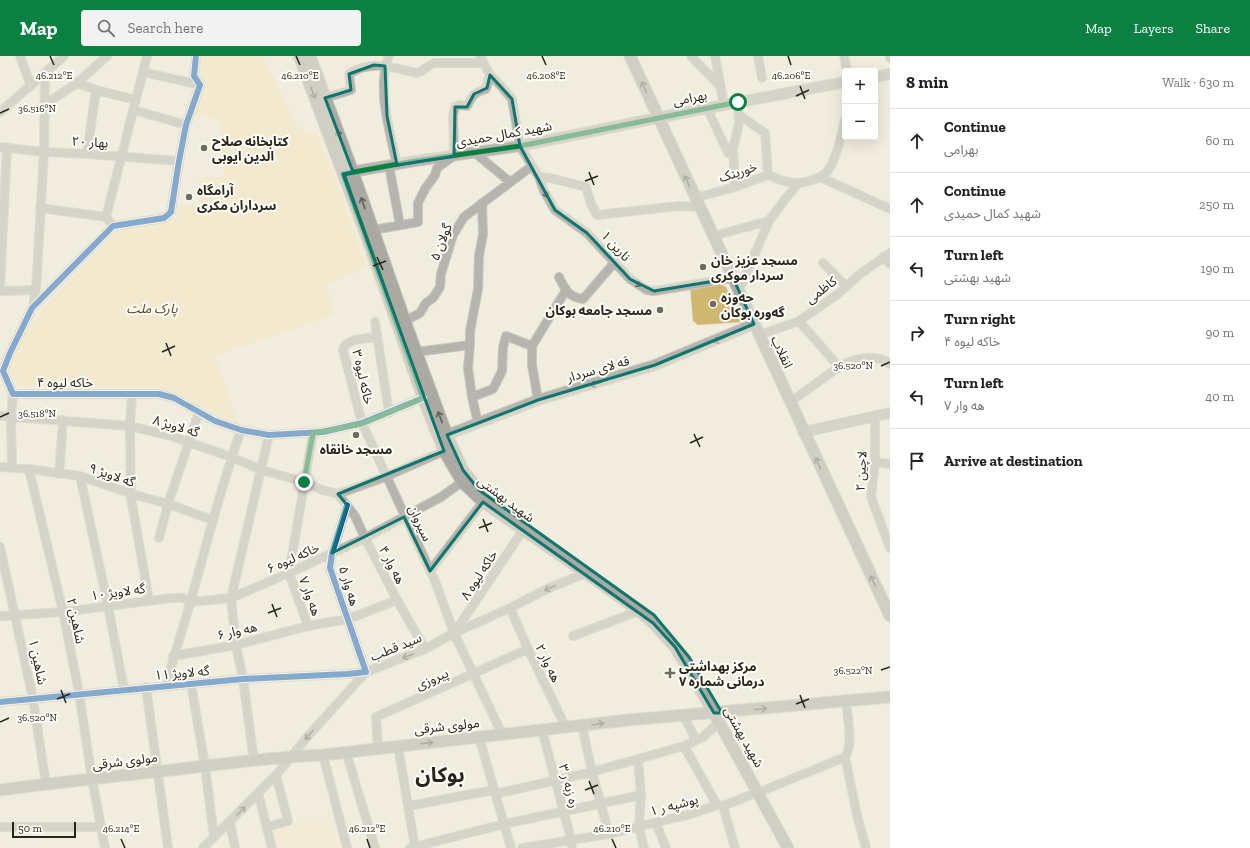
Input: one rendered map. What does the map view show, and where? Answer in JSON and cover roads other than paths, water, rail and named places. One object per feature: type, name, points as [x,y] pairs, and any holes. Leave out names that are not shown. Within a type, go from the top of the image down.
[{"type":"main road","name":"شهید بهشتی","points":[[299,56],[373,230],[447,435],[463,470],[479,490],[499,506],[580,561],[654,615],[673,636],[689,657],[718,713],[795,848]]},
{"type":"main road","name":"شهید بهشتی","points":[[310,56],[423,398],[444,451],[462,482],[483,502],[586,573],[639,611],[653,623],[675,647],[718,713]]},
{"type":"main road","name":"انقلاب","points":[[630,56],[739,290],[803,432],[885,595],[890,616]]},
{"type":"main road","name":"مولوی شرقی","points":[[0,790],[291,756],[323,755],[683,715],[890,697]]},
{"type":"main road","name":"شهید بهشتی","points":[[762,791],[788,848]]},
{"type":"street","points":[[20,56],[30,86]]},
{"type":"street","points":[[0,112],[64,56]]},
{"type":"street","points":[[46,104],[77,83],[107,56]]},
{"type":"street","points":[[106,217],[147,56]]},
{"type":"street","points":[[196,56],[194,76],[200,85]]},
{"type":"street","points":[[388,56],[385,66],[384,90],[400,225]]},
{"type":"street","points":[[691,56],[715,80],[721,90]]},
{"type":"street","points":[[715,56],[724,105]]},
{"type":"street","points":[[758,56],[762,78]]},
{"type":"street","points":[[844,56],[846,68]]},
{"type":"street","points":[[325,98],[351,90],[349,74],[356,70],[374,65],[417,73],[422,72],[429,65],[436,63],[482,59],[490,75],[512,99],[520,146]]},
{"type":"street","points":[[143,72],[200,85]]},
{"type":"street","points":[[12,468],[11,417],[13,394],[3,371],[32,308],[36,290],[46,104],[45,73]]},
{"type":"street","points":[[878,76],[890,74]]},
{"type":"street","points":[[373,230],[418,222],[418,203],[425,189],[435,175],[437,168],[454,156],[453,115],[455,107],[460,105],[467,106],[474,94],[486,89],[490,75]]},
{"type":"street","points":[[77,83],[96,90],[136,100]]},
{"type":"street","name":"بهرامی","points":[[658,117],[842,83]]},
{"type":"street","points":[[32,308],[113,226],[164,218],[171,212],[178,161],[186,125],[200,85]]},
{"type":"street","points":[[87,154],[96,90]]},
{"type":"street","points":[[735,187],[733,149],[739,115],[738,102]]},
{"type":"street","points":[[707,108],[728,153]]},
{"type":"street","points":[[134,110],[186,125]]},
{"type":"street","points":[[739,115],[765,133],[768,175]]},
{"type":"street","name":"شهید کمال حمیدی","points":[[348,173],[520,146],[658,117]]},
{"type":"street","points":[[713,236],[769,221],[798,184],[820,177],[826,173],[838,148],[842,132]]},
{"type":"street","name":"نارین ۱","points":[[520,146],[539,177],[544,191],[555,210],[587,233],[630,279],[647,290],[654,291],[733,278]]},
{"type":"street","points":[[0,286],[3,147]]},
{"type":"street","name":"بهار ۲۰","points":[[3,147],[44,152],[122,156],[178,161]]},
{"type":"street","points":[[475,153],[510,182]]},
{"type":"street","name":"گولان ۵","points":[[405,321],[420,313],[426,303],[433,298],[440,287],[441,274],[454,235],[464,217],[532,166]]},
{"type":"street","name":"خورینک","points":[[539,177],[550,178],[586,187],[597,215],[679,206],[697,202],[768,175],[782,181],[798,184]]},
{"type":"street","points":[[820,177],[890,210]]},
{"type":"street","points":[[478,423],[472,397],[468,368],[470,330],[478,290],[483,235],[482,203]]},
{"type":"street","points":[[40,208],[106,217],[113,226]]},
{"type":"street","points":[[739,290],[771,218]]},
{"type":"street","points":[[887,255],[890,264]]},
{"type":"street","name":"کاظمی","points":[[757,330],[799,321],[838,294],[860,274],[887,255]]},
{"type":"street","points":[[559,277],[566,290],[575,298],[583,299],[615,262]]},
{"type":"street","points":[[823,263],[846,286]]},
{"type":"street","points":[[0,291],[36,290]]},
{"type":"street","points":[[538,400],[532,365],[532,346],[566,290]]},
{"type":"street","points":[[799,321],[839,367]]},
{"type":"street","points":[[375,322],[376,337],[389,412]]},
{"type":"street","name":"قه لای سردار","points":[[447,435],[538,400],[656,366],[757,330]]},
{"type":"street","points":[[472,397],[493,389],[502,371],[503,347],[506,336],[532,346]]},
{"type":"street","name":"خاکه لیوه ۳","points":[[362,424],[343,347],[345,344],[350,342],[376,337]]},
{"type":"street","points":[[416,352],[470,345]]},
{"type":"street","points":[[790,402],[847,361],[858,358],[872,358],[885,360],[890,364]]},
{"type":"street","name":"خاکه لیوه ۴","points":[[13,394],[159,394],[174,398],[215,421],[241,430],[269,436],[313,433],[362,424],[423,398]]},
{"type":"street","points":[[132,394],[130,426],[131,498],[149,600]]},
{"type":"street","points":[[159,538],[168,504],[199,412]]},
{"type":"street","points":[[803,432],[890,413]]},
{"type":"street","name":"گه لاویژ ۸","points":[[0,416],[130,426],[190,442],[262,470],[304,482],[322,490],[338,494]]},
{"type":"street","name":"لاچین ۲","points":[[875,416],[875,462],[871,497],[890,548]]},
{"type":"street","points":[[60,474],[63,420]]},
{"type":"street","name":"سیروان","points":[[362,424],[385,477],[435,581],[454,633],[502,734]]},
{"type":"street","points":[[167,685],[231,457],[241,430]]},
{"type":"street","name":"هه وار ۷","points":[[308,626],[289,573],[313,433]]},
{"type":"street","points":[[254,761],[243,679],[236,645],[231,598],[269,436]]},
{"type":"street","points":[[338,494],[385,477],[444,451]]},
{"type":"street","points":[[875,462],[890,464]]},
{"type":"street","name":"گه لاویژ ۹","points":[[0,467],[29,469],[80,476],[213,520]]},
{"type":"street","name":"شاهین ۲","points":[[29,469],[63,612],[79,693],[92,779],[105,848]]},
{"type":"street","points":[[80,476],[124,689]]},
{"type":"street","name":"خاکه لیوه ۶","points":[[191,602],[231,598],[289,573],[365,538],[441,497],[462,482]]},
{"type":"street","name":"هه وار ۴","points":[[338,494],[355,516],[397,600],[425,649]]},
{"type":"street","points":[[430,571],[483,502]]},
{"type":"street","name":"هه وار ۵","points":[[347,505],[332,553],[330,568],[366,672]]},
{"type":"street","name":"خاکه لیوه ۸","points":[[454,633],[523,530]]},
{"type":"street","name":"شاهین ۱","points":[[0,547],[33,699],[46,784]]},
{"type":"street","name":"سید قطب","points":[[203,848],[276,775],[308,736],[366,672],[425,649],[454,633],[510,608],[547,589],[586,573]]},
{"type":"street","name":"گه لاویژ ۱۰","points":[[0,616],[63,612],[149,600],[183,598],[191,602]]},
{"type":"street","name":"هه وار ۶","points":[[174,656],[236,645],[308,626],[348,619],[397,600]]},
{"type":"street","name":"هه وار ۲","points":[[510,608],[528,650],[566,728]]},
{"type":"street","points":[[574,636],[639,611]]},
{"type":"street","name":"پیروزی","points":[[378,748],[376,717],[528,650]]},
{"type":"street","name":"گه لاویژ ۱۱","points":[[0,702],[191,683],[366,672]]},
{"type":"street","points":[[191,683],[205,766],[214,837]]},
{"type":"street","points":[[146,687],[168,848]]},
{"type":"street","points":[[846,701],[850,739],[848,753],[845,757],[857,816],[866,848]]},
{"type":"street","points":[[408,806],[554,781],[684,746],[703,737],[717,724],[718,713]]},
{"type":"street","points":[[683,715],[696,740]]},
{"type":"street","points":[[582,726],[592,772],[609,834]]},
{"type":"street","name":"ره زبه ر ۳","points":[[542,730],[571,844]]},
{"type":"street","points":[[479,737],[511,848]]},
{"type":"street","points":[[398,746],[413,848],[504,824],[641,795]]},
{"type":"street","points":[[684,746],[720,805],[735,848]]},
{"type":"street","points":[[346,752],[375,848]]},
{"type":"street","points":[[323,755],[347,848]]},
{"type":"street","name":"۱ پوشپه ر","points":[[522,848],[571,844],[691,814],[762,791],[845,757]]},
{"type":"street","points":[[638,759],[641,795],[639,827],[644,848]]},
{"type":"street","points":[[267,827],[288,822],[276,775]]},
{"type":"street","points":[[258,793],[272,848]]},
{"type":"street","points":[[230,822],[236,848]]},
{"type":"street","points":[[656,823],[666,848]]},
{"type":"street","points":[[0,827],[101,826]]},
{"type":"place","name":"کتابخانه صلاح الدین ایوبی","points":[[204,148]]},
{"type":"place","name":"آرامگاه سرداران مکری","points":[[189,197]]},
{"type":"place","name":"مسجد عزیز خان سردار موکری","points":[[703,267]]},
{"type":"place","name":"حه‌وزه گه‌وره بوکان","points":[[713,304]]},
{"type":"place","name":"مسجد جامعه بوکان","points":[[660,310]]},
{"type":"place","name":"مسجد خانقاه","points":[[356,435]]},
{"type":"place","name":"مرکز بهداشتی درمانی شماره ۷","points":[[670,673]]},
{"type":"district","name":"بوکان","points":[[440,774]]},
{"type":"park label","name":"پارک ملت","points":[[152,308]]}]
